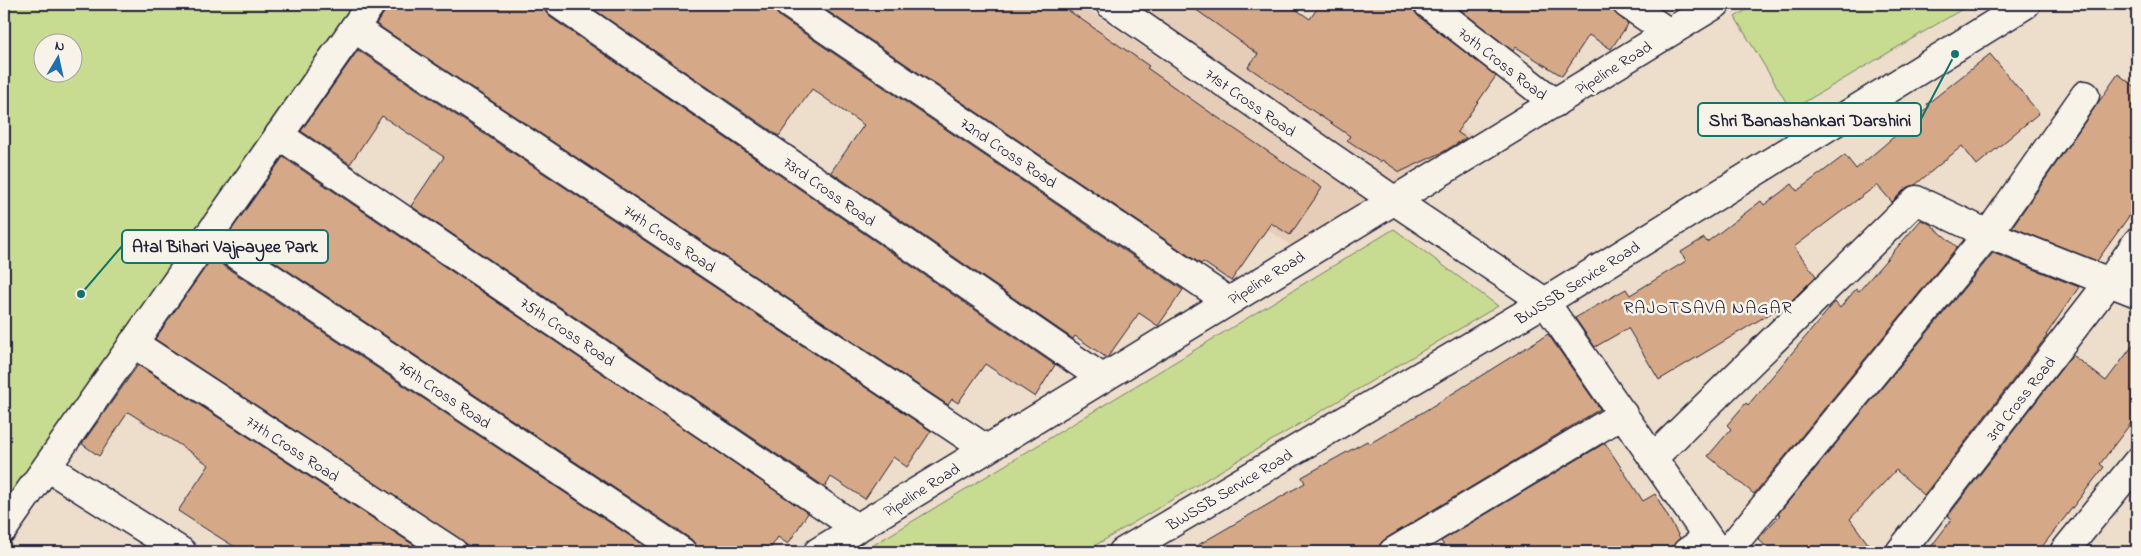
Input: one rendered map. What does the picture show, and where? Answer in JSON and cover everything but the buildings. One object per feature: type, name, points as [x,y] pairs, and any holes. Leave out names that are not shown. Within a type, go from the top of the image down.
[{"type":"street","points":[[4,528],[370,4]]},
{"type":"street","name":"73rd Cross Road","points":[[559,4],[1102,378]]},
{"type":"street","name":"72nd Cross Road","points":[[790,4],[1228,301]]},
{"type":"street","name":"71st Cross Road","points":[[1110,4],[1392,200],[1545,302]]},
{"type":"street","name":"70th Cross Road","points":[[1428,4],[1555,103]]},
{"type":"street","points":[[1627,4],[1668,32]]},
{"type":"street","name":"Pipeline Road","points":[[818,552],[1716,4]]},
{"type":"street","name":"BWSSB Service Road","points":[[1123,552],[1545,302],[2026,4]]},
{"type":"street","name":"74th Cross Road","points":[[354,28],[986,449]]},
{"type":"street","points":[[1545,302],[1653,458],[1710,549],[1988,234],[2085,95]]},
{"type":"street","name":"75th Cross Road","points":[[279,135],[858,528]]},
{"type":"street","points":[[1653,458],[1916,200],[1988,234],[2137,293]]},
{"type":"street","name":"76th Cross Road","points":[[208,236],[682,552]]},
{"type":"street","name":"3rd Cross Road","points":[[1900,552],[2110,281],[2137,242]]},
{"type":"street","name":"77th Cross Road","points":[[133,343],[453,552]]},
{"type":"street","points":[[1393,552],[1623,414]]},
{"type":"street","points":[[2064,552],[2137,462]]},
{"type":"street","points":[[47,467],[182,552]]},
{"type":"shaded area","points":[[938,4],[1080,4],[1367,199],[1293,247]]},
{"type":"shaded area","points":[[1132,4],[1274,4],[1479,140],[1395,184]]},
{"type":"green space","points":[[12,4],[360,4],[4,516],[4,15]]},
{"type":"green space","points":[[1756,4],[1971,4],[1791,110],[1735,17]]},
{"type":"green space","points":[[1394,229],[1498,306],[1084,552],[862,552]]},
{"type":"place","name":"Shri Banashankari Darshini","points":[[1955,54]]},
{"type":"place","name":"Atal Bihari Vajpayee Park","points":[[81,294]]},
{"type":"district","name":"RAJOTSAVA NAGAR","points":[[1708,307]]}]
